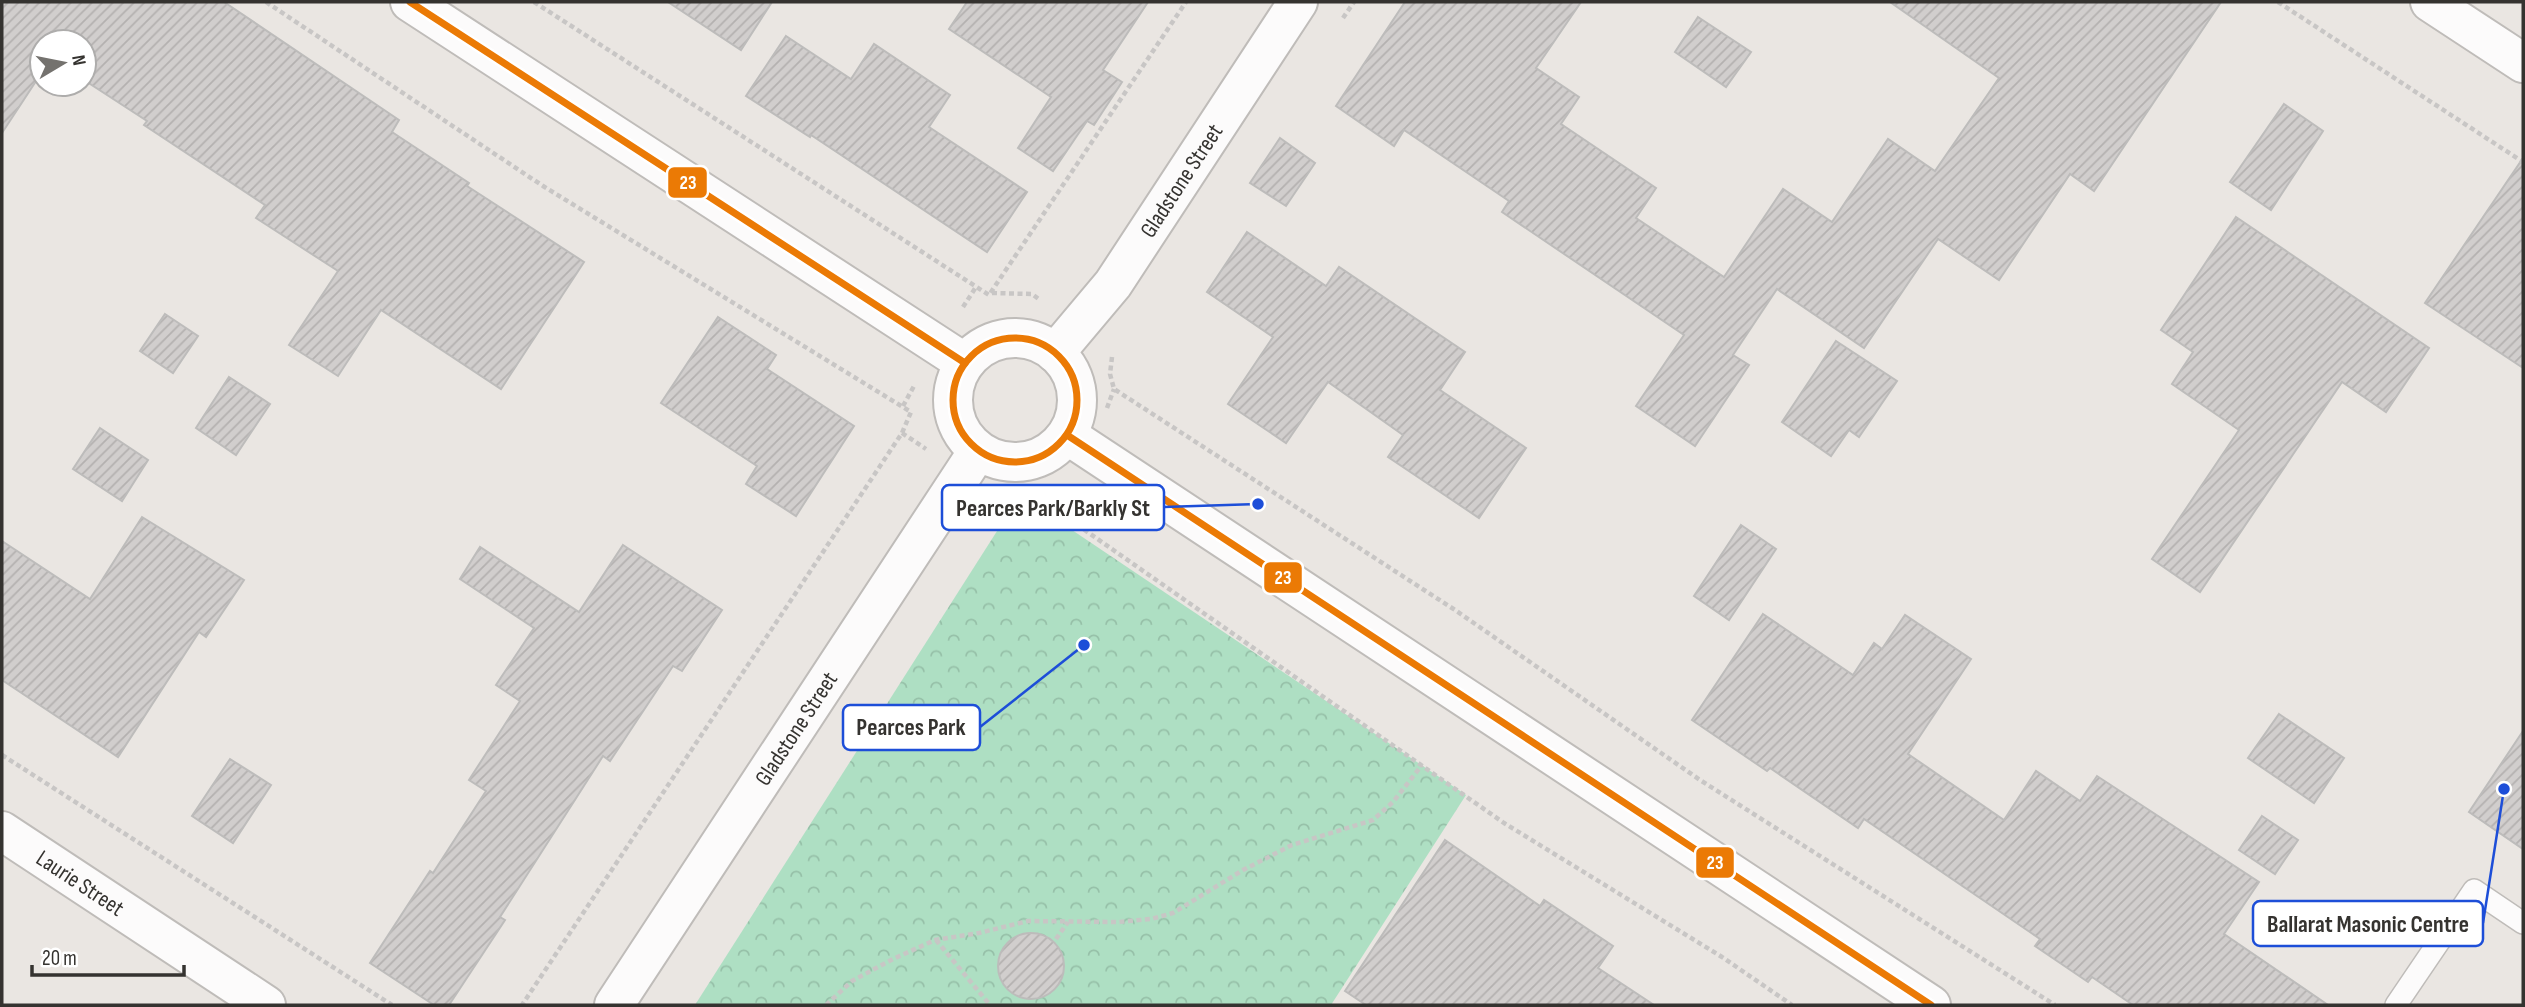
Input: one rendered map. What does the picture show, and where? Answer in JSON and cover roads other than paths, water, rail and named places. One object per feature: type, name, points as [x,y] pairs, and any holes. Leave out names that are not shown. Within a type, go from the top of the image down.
[{"type":"main road","points":[[410,2],[965,363]]},
{"type":"main road","name":"Gladstone Street","points":[[1055,353],[1113,284],[1298,2]]},
{"type":"main road","points":[[2430,2],[2523,63]]},
{"type":"main road","points":[[1008,338],[1033,341],[1055,353],[1066,364],[1077,392],[1077,407],[1066,435],[1055,448],[1041,457],[1025,462],[1000,461],[978,451],[967,441],[954,416],[953,388],[965,363],[983,346],[1008,338]]},
{"type":"main road","points":[[1066,435],[1931,1005]]},
{"type":"main road","name":"Gladstone Street","points":[[614,1005],[978,451]]},
{"type":"main road","name":"Laurie Street","points":[[2,831],[267,1005]]},
{"type":"lane","points":[[2396,1005],[2474,890],[2523,923]]},
{"type":"place","name":"Pearces Park/Barkly St","points":[[1258,504]]},
{"type":"place","name":"Pearces Park","points":[[1084,645]]},
{"type":"place","name":"Ballarat Masonic Centre","points":[[2504,789]]}]
